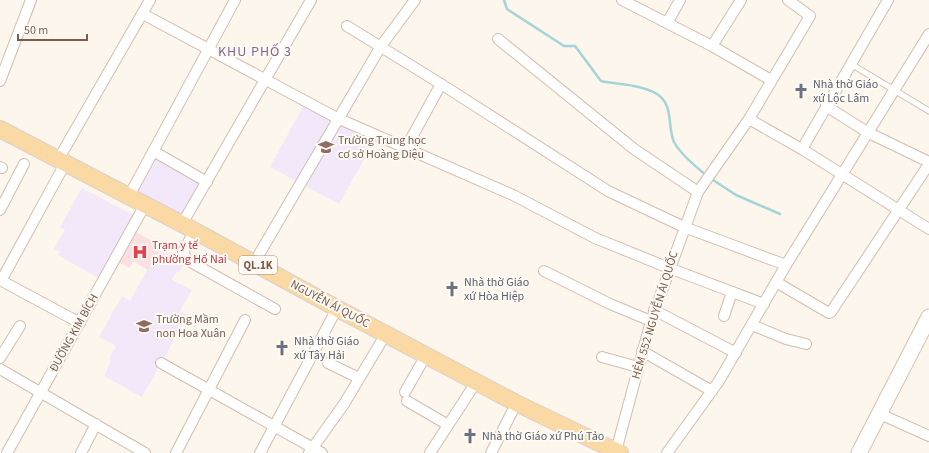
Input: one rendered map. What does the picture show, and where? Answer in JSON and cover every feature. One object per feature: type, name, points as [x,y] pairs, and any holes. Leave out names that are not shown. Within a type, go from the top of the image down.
[{"type":"main road","name":"NGUYỄN ÁI QUỐC","points":[[0,129],[60,165],[143,208],[182,224],[509,407],[599,453]]},
{"type":"main road","name":"NGUYỄN ÁI QUỐC","points":[[0,139],[60,165]]},
{"type":"main road","name":"NGUYỄN ÁI QUỐC","points":[[143,208],[190,239],[471,390],[618,452]]},
{"type":"street","points":[[0,80],[31,0]]},
{"type":"street","points":[[80,323],[0,281],[60,165],[150,0]]},
{"type":"street","points":[[127,200],[235,0]]},
{"type":"street","points":[[182,224],[266,81],[311,0]]},
{"type":"street","points":[[254,263],[337,118],[381,46],[415,0]]},
{"type":"street","points":[[667,23],[680,0]]},
{"type":"street","points":[[712,46],[741,0]]},
{"type":"street","name":"HẺM 552 NGUYỄN ÁI QUỐC","points":[[618,452],[638,367],[654,310],[698,192],[749,119],[810,16],[788,0]]},
{"type":"street","points":[[802,149],[888,0]]},
{"type":"street","points":[[625,1],[712,46],[771,80]]},
{"type":"street","points":[[143,14],[337,118],[513,195],[594,238],[764,304]]},
{"type":"street","points":[[347,26],[442,84],[608,191],[684,227],[786,265]]},
{"type":"street","points":[[667,453],[712,391],[736,353],[786,265],[929,34]]},
{"type":"street","points":[[498,38],[634,149],[698,192]]},
{"type":"street","points":[[406,148],[442,84]]},
{"type":"street","points":[[776,282],[830,313],[929,163],[867,132],[826,106]]},
{"type":"street","points":[[749,119],[802,149],[929,229]]},
{"type":"street","points":[[153,151],[207,182]]},
{"type":"street","points":[[0,210],[24,164]]},
{"type":"street","name":"ĐƯỜNG KIM BÍCH","points":[[7,453],[143,208]]},
{"type":"street","points":[[190,239],[183,252],[187,260],[275,309]]},
{"type":"street","points":[[544,271],[610,304],[651,321]]},
{"type":"street","points":[[724,316],[732,292]]},
{"type":"street","points":[[654,310],[736,353]]},
{"type":"street","points":[[260,453],[333,316]]},
{"type":"street","points":[[859,453],[929,317]]},
{"type":"street","points":[[176,453],[245,320]]},
{"type":"street","points":[[752,325],[786,339],[806,344]]},
{"type":"street","points":[[0,358],[20,326]]},
{"type":"street","points":[[311,450],[328,427],[381,342]]},
{"type":"street","points":[[642,352],[712,391]]},
{"type":"street","points":[[602,357],[638,367]]},
{"type":"street","points":[[161,363],[275,426],[311,450],[322,453]]},
{"type":"street","points":[[328,363],[359,378]]},
{"type":"street","points":[[421,364],[406,397],[448,425]]},
{"type":"street","points":[[0,369],[145,453]]},
{"type":"street","points":[[430,453],[471,390]]},
{"type":"street","points":[[493,452],[509,407]]},
{"type":"street","points":[[880,414],[929,436]]},
{"type":"street","points":[[81,453],[96,424]]},
{"type":"lane","points":[[851,64],[929,111]]},
{"type":"shaded area","name":"Trường Trung học cơ sở Hoàng Diệu","points":[[304,105],[376,138],[339,204],[270,167]]},
{"type":"shaded area","points":[[154,156],[204,182],[182,218],[134,193]]},
{"type":"shaded area","points":[[82,188],[135,216],[100,279],[58,255],[60,252],[54,249],[65,230],[60,227]]},
{"type":"shaded area","name":"Trạm y tế phường Hố Nai","points":[[134,231],[161,246],[148,270],[133,261],[129,268],[118,261]]},
{"type":"shaded area","name":"Trường Mầm non Hoa Xuân","points":[[159,249],[184,263],[172,280],[192,290],[180,311],[188,315],[142,397],[104,376],[111,361],[109,359],[116,346],[99,337],[122,296],[130,301]]},
{"type":"waterway","points":[[504,0],[507,9],[564,46],[575,46],[601,81],[644,88],[657,94],[666,104],[674,142],[684,155],[706,175]]},
{"type":"waterway","points":[[710,178],[736,195],[780,214]]},
{"type":"place","name":"Nhà thờ Giáo xứ Lộc Lâm","points":[[801,91]]},
{"type":"place","name":"Trường Trung học cơ sở Hoàng Diệu","points":[[326,147]]},
{"type":"place","name":"Trạm y tế phường Hố Nai","points":[[140,252]]},
{"type":"place","name":"Nhà thờ Giáo xứ Hòa Hiệp","points":[[452,289]]},
{"type":"place","name":"Trường Mầm non Hoa Xuân","points":[[144,326]]},
{"type":"place","name":"Nhà thờ Giáo xứ Tây Hải","points":[[282,348]]},
{"type":"place","name":"Nhà thờ Giáo xứ Phú Tảo","points":[[470,436]]},
{"type":"district","name":"KHU PHỐ 3","points":[[255,52]]}]
